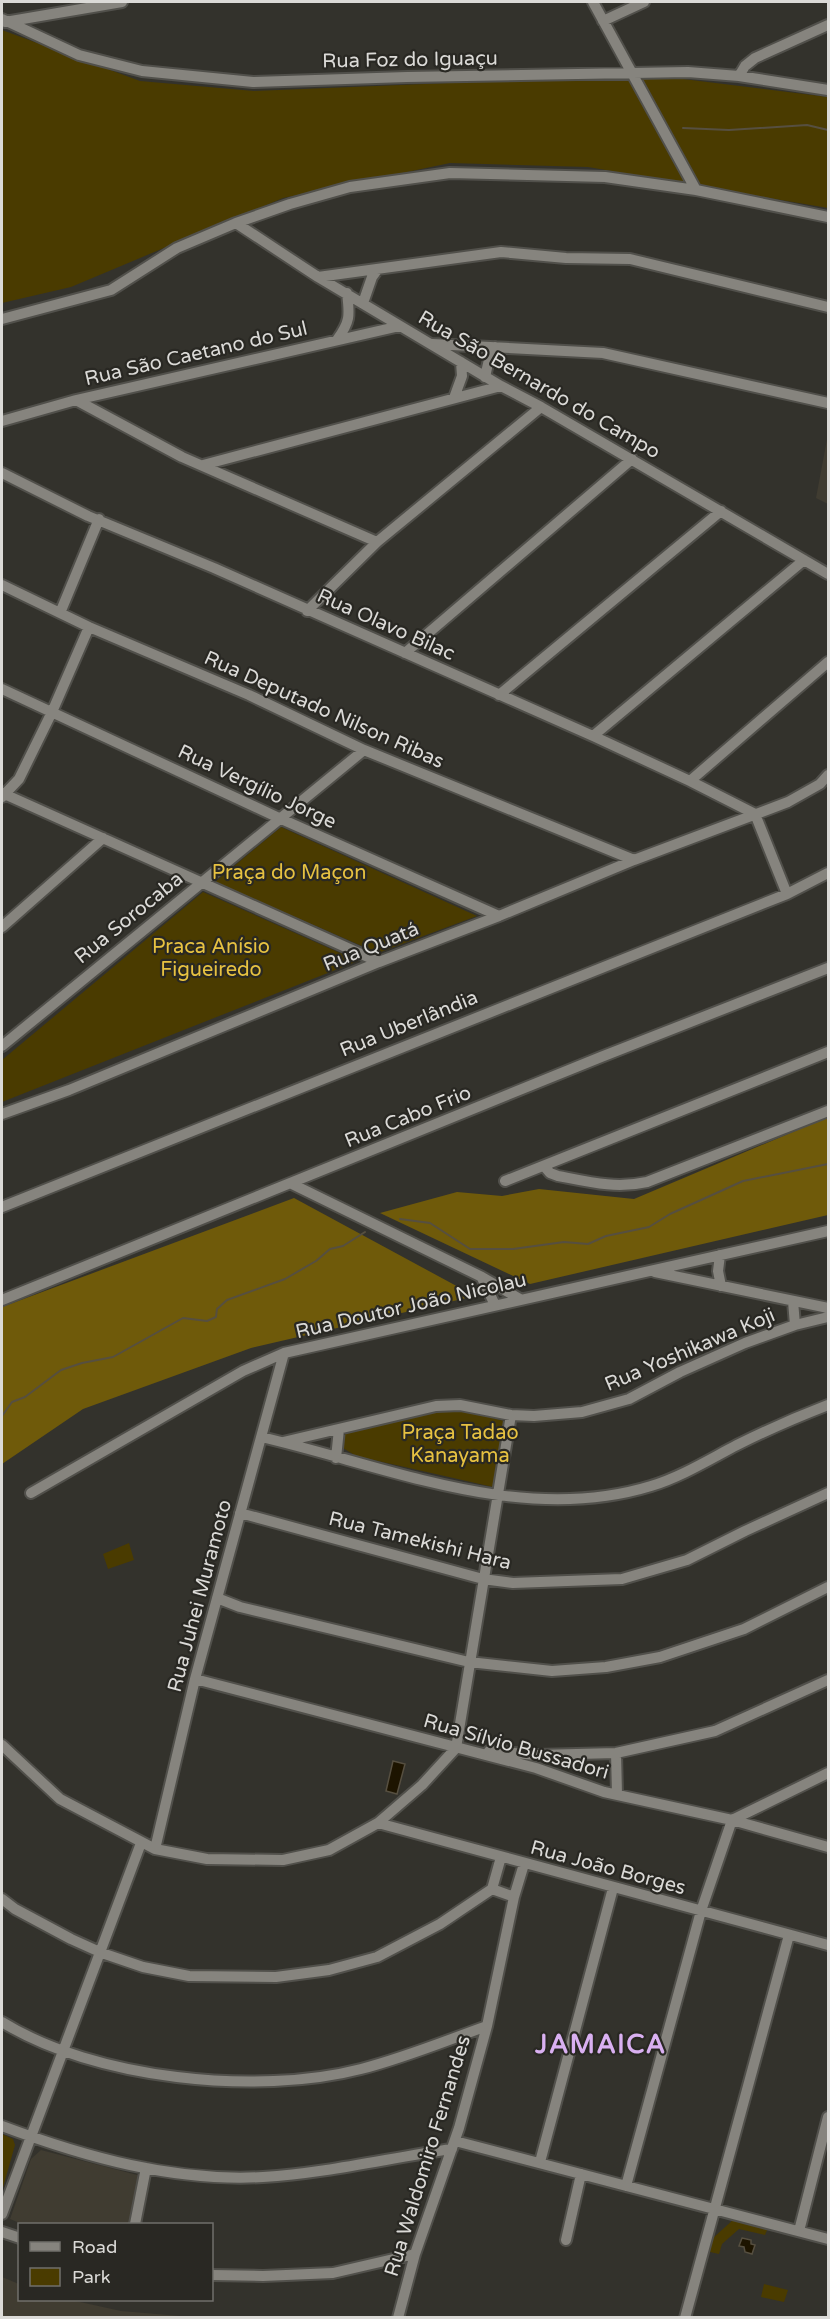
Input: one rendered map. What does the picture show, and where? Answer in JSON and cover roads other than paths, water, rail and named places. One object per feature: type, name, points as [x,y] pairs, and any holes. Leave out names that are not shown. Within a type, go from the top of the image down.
[{"type":"street","points":[[3,22],[122,2]]},
{"type":"street","points":[[593,2],[696,189]]},
{"type":"street","points":[[603,21],[644,2]]},
{"type":"street","name":"Rua Foz do Iguaçu","points":[[3,22],[79,55],[142,70],[253,82],[407,76],[688,72],[739,76],[828,90]]},
{"type":"street","points":[[739,76],[745,66],[755,58],[828,25]]},
{"type":"street","points":[[2,318],[111,290],[177,248],[236,223],[350,188],[450,173],[605,177],[696,189],[828,217]]},
{"type":"street","name":"Rua São Bernardo do Campo","points":[[236,223],[318,277],[485,377],[632,459],[828,574]]},
{"type":"street","points":[[318,277],[501,252],[566,258],[630,260],[828,307]]},
{"type":"street","points":[[363,303],[372,277],[378,269]]},
{"type":"street","points":[[337,340],[348,325],[350,311],[346,293]]},
{"type":"street","name":"Rua São Caetano do Sul","points":[[2,421],[76,400],[400,326]]},
{"type":"street","points":[[430,344],[603,353],[828,403]]},
{"type":"street","points":[[485,377],[490,355],[495,347]]},
{"type":"street","points":[[454,398],[462,376],[461,362]]},
{"type":"street","points":[[203,465],[501,386]]},
{"type":"street","points":[[76,400],[182,457],[377,542]]},
{"type":"street","points":[[307,611],[377,542],[541,407]]},
{"type":"street","points":[[405,653],[632,459]]},
{"type":"street","name":"Rua Olavo Bilac","points":[[2,473],[88,516],[214,568],[593,736],[755,814]]},
{"type":"street","points":[[499,695],[721,511]]},
{"type":"street","points":[[60,613],[99,519]]},
{"type":"street","points":[[593,736],[804,560]]},
{"type":"street","name":"Rua Deputado Nilson Ribas","points":[[2,585],[89,627],[249,695],[364,750],[634,860]]},
{"type":"street","points":[[89,627],[52,712],[19,779],[3,795],[379,962]]},
{"type":"street","points":[[690,781],[828,662]]},
{"type":"street","name":"Rua Vergílio Jorge","points":[[2,689],[279,818],[499,916]]},
{"type":"street","name":"Rua Sorocaba","points":[[2,1046],[364,750]]},
{"type":"street","name":"Rua Quatá","points":[[2,1114],[69,1090],[634,860],[788,802],[820,784],[828,775]]},
{"type":"street","points":[[755,814],[787,894]]},
{"type":"street","points":[[2,927],[103,838]]},
{"type":"street","name":"Rua Uberlândia","points":[[2,1207],[787,894],[828,873]]},
{"type":"street","name":"Rua Cabo Frio","points":[[2,1300],[601,1057],[828,968]]},
{"type":"street","points":[[505,1181],[828,1052]]},
{"type":"street","points":[[544,1166],[550,1173],[558,1176],[613,1186],[630,1186],[647,1182],[828,1111]]},
{"type":"street","points":[[292,1184],[482,1277],[520,1299]]},
{"type":"street","name":"Rua Doutor João Nicolau","points":[[31,1493],[243,1371],[284,1353],[828,1231]]},
{"type":"street","points":[[720,1255],[718,1271],[721,1286]]},
{"type":"street","points":[[652,1271],[828,1308]]},
{"type":"street","points":[[482,1277],[495,1305]]},
{"type":"street","points":[[793,1301],[795,1325]]},
{"type":"street","name":"Rua Yoshikawa Koji","points":[[283,1442],[436,1406],[460,1405],[511,1415],[534,1416],[582,1412],[629,1399],[680,1372],[745,1343],[795,1325],[828,1317]]},
{"type":"street","name":"Rua Juhei Muramoto","points":[[155,1849],[195,1679],[284,1353]]},
{"type":"street","points":[[261,1437],[336,1458],[497,1496],[552,1501],[600,1497],[652,1486],[778,1425],[828,1405]]},
{"type":"street","points":[[2,1745],[60,1799],[141,1844],[155,1849],[207,1859],[284,1860],[329,1851],[378,1823],[422,1785],[456,1748],[511,1415]]},
{"type":"street","points":[[336,1458],[339,1429]]},
{"type":"street","name":"Rua Tamekishi Hara","points":[[240,1513],[483,1579],[513,1584],[621,1579],[687,1560],[828,1493]]},
{"type":"street","points":[[217,1598],[240,1607],[469,1662],[552,1671],[606,1666],[660,1657],[744,1629],[828,1587]]},
{"type":"street","name":"Rua Sílvio Bussadori","points":[[195,1679],[536,1768],[604,1792],[732,1820],[828,1847]]},
{"type":"street","points":[[456,1748],[537,1755],[616,1753],[715,1731],[828,1680]]},
{"type":"street","points":[[616,1753],[617,1794]]},
{"type":"street","points":[[536,1768],[537,1755]]},
{"type":"street","points":[[626,2186],[701,1911],[732,1820],[828,1773]]},
{"type":"street","name":"Rua João Borges","points":[[378,1823],[828,1945]]},
{"type":"street","points":[[2,2214],[102,1953],[141,1844]]},
{"type":"street","points":[[2,1899],[15,1909],[71,1939],[102,1953],[143,1967],[189,1976],[276,1977],[329,1970],[377,1957],[440,1924],[492,1889],[501,1857]]},
{"type":"street","name":"Rua Waldomiro Fernandes","points":[[398,2318],[415,2254],[454,2145],[487,2026],[514,1897],[524,1864]]},
{"type":"street","points":[[540,2162],[613,1888]]},
{"type":"street","points":[[492,1889],[514,1897]]},
{"type":"street","points":[[685,2318],[789,1935]]},
{"type":"street","points":[[2,2022],[27,2037],[63,2051],[141,2073],[202,2080],[292,2081],[361,2069],[487,2026]]},
{"type":"street","points":[[799,2231],[828,2117]]},
{"type":"street","points":[[2,2126],[30,2137],[146,2169],[213,2176],[264,2177],[335,2170],[454,2145],[540,2162],[828,2239]]},
{"type":"street","points":[[135,2223],[146,2169]]},
{"type":"street","points":[[566,2240],[581,2174]]},
{"type":"street","points":[[2,2232],[18,2237]]},
{"type":"street","points":[[213,2275],[263,2276],[333,2273],[415,2254]]},
{"type":"waterway","points":[[683,128],[729,130],[807,125],[828,130]]},
{"type":"waterway","points":[[400,1219],[430,1223],[470,1249],[513,1249],[564,1242],[588,1244],[606,1236],[649,1227],[670,1214],[743,1181],[828,1164]]},
{"type":"waterway","points":[[2,1416],[12,1402],[25,1397],[61,1370],[113,1357],[183,1318],[207,1321],[216,1317],[217,1309],[227,1300],[285,1279],[316,1261],[330,1249],[343,1246],[365,1232]]},
{"type":"district","name":"JAMAICA","points":[[601,2044]]},
{"type":"park label","name":"Praça do Maçon","points":[[289,873]]},
{"type":"park label","name":"Praca Anísio Figueiredo","points":[[211,958]]},
{"type":"park label","name":"Praça Tadao Kanayama","points":[[460,1444]]}]
